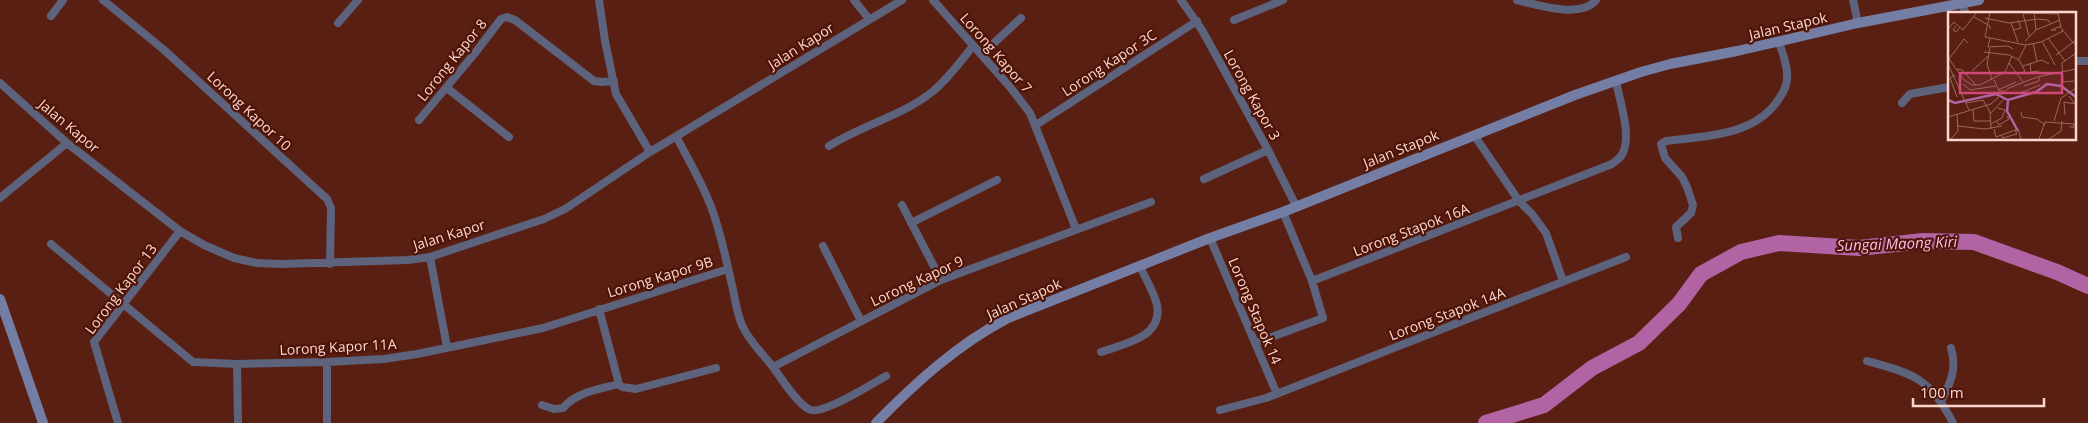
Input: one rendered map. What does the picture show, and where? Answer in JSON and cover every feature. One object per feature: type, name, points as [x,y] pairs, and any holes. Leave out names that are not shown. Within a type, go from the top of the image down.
[{"type":"main road","name":"Jalan Stapok","points":[[876,423],[932,370],[992,327],[1040,305],[1210,238],[1284,212],[1574,95],[1670,64],[1779,42],[1858,23],[1979,0]]},
{"type":"main road","points":[[0,299],[43,423]]},
{"type":"street","points":[[51,16],[63,0]]},
{"type":"street","name":"Lorong Kapor 10","points":[[103,0],[163,49],[327,199],[331,208],[330,264]]},
{"type":"street","points":[[338,23],[358,0]]},
{"type":"street","points":[[598,0],[604,41],[616,94],[650,152]]},
{"type":"street","points":[[854,0],[869,19]]},
{"type":"street","name":"Jalan Kapor","points":[[0,83],[67,142],[180,231],[204,245],[234,258],[265,264],[330,264],[408,260],[430,256],[544,219],[565,209],[650,152],[902,0]]},
{"type":"street","name":"Lorong Kapor 7","points":[[933,0],[1023,103],[1036,125],[1076,229]]},
{"type":"street","name":"Lorong Kapor 3","points":[[1180,0],[1197,22],[1268,150],[1296,206]]},
{"type":"street","points":[[1234,20],[1283,0]]},
{"type":"street","points":[[1518,0],[1569,10],[1584,9],[1593,5],[1596,0]]},
{"type":"street","points":[[1853,0],[1858,23]]},
{"type":"street","points":[[1962,3],[1965,12]]},
{"type":"street","name":"Lorong Kapor 8","points":[[419,120],[447,88],[501,19],[507,17],[515,20],[594,81],[614,81]]},
{"type":"street","points":[[982,54],[1021,18]]},
{"type":"street","name":"Lorong Kapor 3C","points":[[1036,125],[1197,22]]},
{"type":"street","points":[[1678,238],[1676,227],[1691,213],[1693,205],[1688,187],[1682,177],[1665,158],[1661,144],[1666,141],[1704,137],[1745,128],[1764,117],[1776,105],[1787,82],[1787,72],[1779,42]]},
{"type":"street","points":[[829,146],[931,93],[945,80],[973,46]]},
{"type":"street","name":"Lorong Stapok 16A","points":[[1312,281],[1612,164],[1621,156],[1626,142],[1616,82]]},
{"type":"street","points":[[1902,103],[1910,94],[1948,86]]},
{"type":"street","points":[[447,88],[509,137]]},
{"type":"street","points":[[1474,135],[1519,201],[1532,214],[1546,234],[1562,281]]},
{"type":"street","points":[[676,136],[700,181],[720,233],[742,325],[752,342],[787,387],[810,410],[831,406],[886,376]]},
{"type":"street","points":[[0,198],[67,142]]},
{"type":"street","points":[[1204,179],[1268,150]]},
{"type":"street","points":[[911,223],[997,180]]},
{"type":"street","name":"Lorong Kapor 9","points":[[773,367],[942,280],[1151,202]]},
{"type":"street","points":[[902,205],[942,280]]},
{"type":"street","points":[[1256,343],[1323,318],[1312,281],[1284,212]]},
{"type":"street","name":"Lorong Kapor 13","points":[[118,423],[94,342],[180,231]]},
{"type":"street","name":"Lorong Stapok 14","points":[[1210,238],[1277,394]]},
{"type":"street","name":"Lorong Kapor 11A","points":[[52,244],[193,362],[237,364],[384,359],[543,328],[599,309]]},
{"type":"street","points":[[823,246],[861,321]]},
{"type":"street","points":[[430,256],[447,347]]},
{"type":"street","name":"Lorong Stapok 14A","points":[[1220,410],[1254,403],[1626,257]]},
{"type":"street","points":[[1101,352],[1146,336],[1153,327],[1157,318],[1156,305],[1140,266]]},
{"type":"street","name":"Lorong Kapor 9B","points":[[619,384],[599,309],[728,269]]},
{"type":"street","points":[[1941,401],[1950,386],[1953,372],[1955,361],[1951,348]]},
{"type":"street","points":[[1867,361],[1912,376],[1931,388],[1941,401],[1953,423]]},
{"type":"street","points":[[327,362],[327,423]]},
{"type":"street","points":[[237,364],[238,423]]},
{"type":"street","points":[[542,405],[554,409],[563,408],[569,400],[577,396],[619,384],[622,387],[636,389],[716,368]]},
{"type":"waterway","name":"Sungai Maong Kiri","points":[[1486,423],[1544,405],[1592,368],[1639,343],[1679,304],[1701,274],[1741,252],[1779,243],[1859,248],[1923,241],[1974,242],[2057,272],[2088,286]]}]
